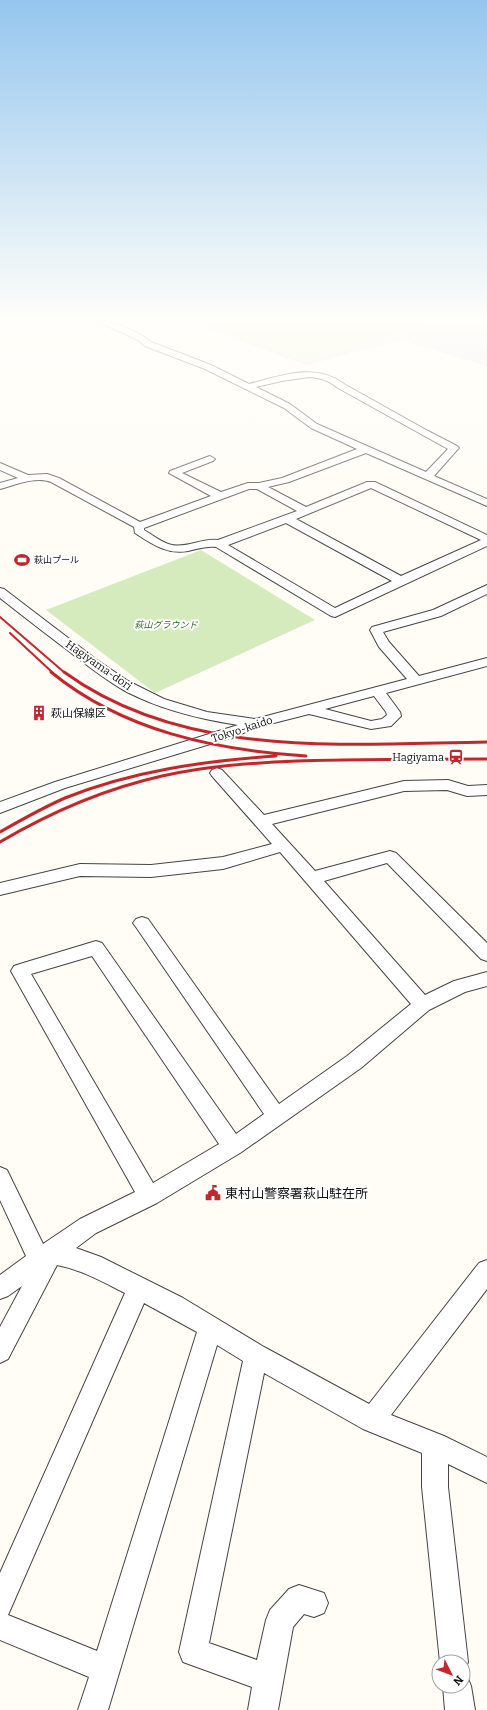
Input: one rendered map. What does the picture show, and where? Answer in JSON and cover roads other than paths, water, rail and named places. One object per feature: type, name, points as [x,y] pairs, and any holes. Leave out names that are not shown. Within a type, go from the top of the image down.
[{"type":"street","points":[[276,401],[287,406],[314,426],[486,502]]},
{"type":"street","points":[[368,401],[454,448],[427,476]]},
{"type":"street","points":[[0,486],[26,478],[39,476],[55,480],[139,526],[248,486],[259,486],[285,480],[366,449]]},
{"type":"street","points":[[210,459],[174,473],[220,496]]},
{"type":"street","points":[[0,466],[26,478]]},
{"type":"street","points":[[219,544],[344,497],[371,484],[487,540]]},
{"type":"street","points":[[259,486],[305,511]]},
{"type":"street","points":[[287,519],[401,581]]},
{"type":"street","points":[[139,526],[139,531],[160,545],[175,549],[212,542],[219,544],[335,613],[487,540]]},
{"type":"street","points":[[415,680],[384,644],[376,630],[437,613],[487,589]]},
{"type":"street","name":"Hagiyama-dori","points":[[0,592],[98,667],[132,689],[155,700],[181,708],[229,720],[258,723]]},
{"type":"street","name":"Tokyo-kaido","points":[[0,807],[60,785],[225,735],[258,723],[487,662]]},
{"type":"street","points":[[308,710],[371,724],[386,723],[394,716],[393,712],[377,691]]},
{"type":"street","points":[[217,773],[312,878],[423,1005]]},
{"type":"street","points":[[261,821],[404,786],[448,785],[467,791],[487,790]]},
{"type":"street","points":[[0,890],[80,870],[151,871],[223,863],[283,846]]},
{"type":"street","points":[[312,878],[390,857],[487,954]]},
{"type":"street","points":[[142,923],[277,1117]]},
{"type":"street","points":[[149,1196],[20,971],[96,948],[233,1147]]},
{"type":"street","points":[[0,1288],[88,1226],[149,1196],[233,1147],[354,1062],[423,1005],[460,986],[487,978]]},
{"type":"street","points":[[0,1177],[46,1257]]},
{"type":"street","points":[[46,1257],[72,1257],[94,1265],[175,1306],[256,1355],[372,1420],[435,1446],[487,1470]]},
{"type":"street","points":[[0,1351],[46,1257]]},
{"type":"street","points":[[372,1420],[487,1271]]},
{"type":"street","points":[[0,1605],[139,1288]]},
{"type":"street","points":[[93,1710],[210,1328]]},
{"type":"street","points":[[256,1355],[193,1652],[268,1678]]},
{"type":"street","points":[[435,1446],[435,1487],[453,1654]]},
{"type":"street","points":[[263,1710],[280,1620],[299,1600],[314,1602]]},
{"type":"street","points":[[0,1626],[105,1669]]},
{"type":"street","points":[[458,1694],[460,1710]]},
{"type":"railway","points":[[0,617],[65,673]]},
{"type":"railway","points":[[10,633],[53,673]]},
{"type":"railway","points":[[51,672],[79,692],[108,709],[139,723],[171,734],[238,749],[306,756]]},
{"type":"railway","points":[[64,672],[111,700],[161,720],[214,733],[268,741],[323,744],[487,742]]},
{"type":"railway","points":[[0,832],[65,798],[116,781],[142,774],[195,764],[276,756]]},
{"type":"railway","points":[[0,842],[58,811],[99,795],[140,781],[212,767],[297,761],[368,759],[487,759]]},
{"type":"place","name":"萩山プール","points":[[22,560]]},
{"type":"place","name":"萩山保線区","points":[[39,713]]},
{"type":"place","name":"Hagiyama","points":[[456,757]]},
{"type":"place","name":"東村山警察署萩山駐在所","points":[[213,1193]]},
{"type":"park label","name":"萩山グラウンド","points":[[166,625]]}]
